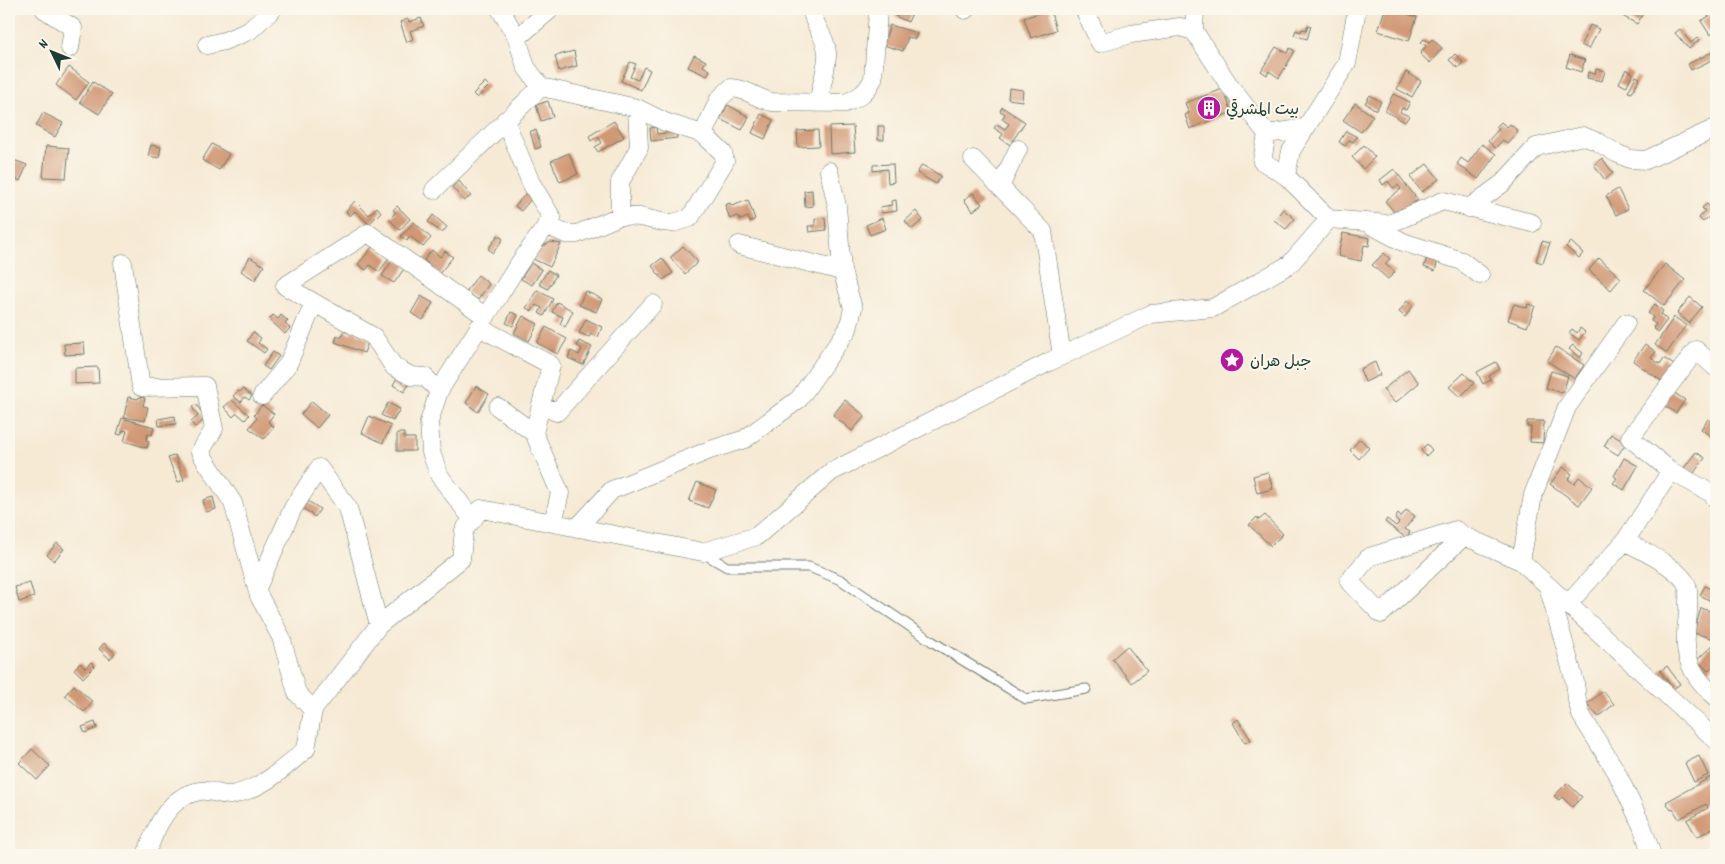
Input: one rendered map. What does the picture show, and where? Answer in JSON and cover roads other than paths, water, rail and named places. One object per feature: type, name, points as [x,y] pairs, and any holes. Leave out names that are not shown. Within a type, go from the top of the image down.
[{"type":"street","points":[[44,9],[73,28],[70,48]]},
{"type":"street","points":[[207,44],[249,31],[273,9]]},
{"type":"street","points":[[500,9],[517,38],[526,67],[541,87],[638,108],[665,122],[703,134],[723,153],[725,161],[690,218],[673,223],[640,217],[620,216],[576,234],[566,234],[546,225]]},
{"type":"street","points":[[517,38],[552,9]]},
{"type":"street","points":[[812,9],[812,15],[828,53],[818,103]]},
{"type":"street","points":[[1084,9],[1100,43],[1131,34],[1180,27],[1194,31]]},
{"type":"street","points":[[1194,9],[1194,31],[1229,86],[1267,134],[1262,162],[1286,176],[1329,219],[1389,224],[1443,201],[1532,223]]},
{"type":"street","points":[[1286,176],[1291,151],[1347,63],[1357,9]]},
{"type":"street","points":[[703,134],[719,99],[731,88],[739,88],[761,100],[772,102],[818,103],[845,102],[856,99],[870,87],[873,79],[878,12]]},
{"type":"street","points":[[434,190],[541,87]]},
{"type":"street","points":[[620,216],[620,182],[639,148],[638,108]]},
{"type":"street","points":[[472,520],[439,475],[433,462],[429,422],[439,391],[518,265],[552,218],[531,183],[505,120]]},
{"type":"street","points":[[1267,134],[1306,128]]},
{"type":"street","points":[[1469,208],[1503,183],[1536,147],[1583,136],[1630,159],[1646,160],[1716,128]]},
{"type":"street","points":[[1000,186],[1018,149]]},
{"type":"street","points":[[973,159],[1043,231],[1062,356]]},
{"type":"street","points":[[577,528],[612,490],[710,450],[745,439],[799,399],[848,329],[853,308],[842,271],[837,206],[829,171]]},
{"type":"street","points":[[146,855],[162,817],[179,799],[201,790],[230,795],[265,783],[306,749],[313,710],[379,625],[461,560],[464,530],[481,509],[703,552],[757,536],[831,472],[1062,356],[1151,314],[1213,308],[1290,264],[1329,219]]},
{"type":"street","points":[[1364,222],[1403,242],[1462,261],[1480,275]]},
{"type":"street","points":[[439,391],[425,377],[411,376],[394,367],[374,337],[285,286],[368,233],[482,322],[551,365],[534,433]]},
{"type":"street","points":[[739,245],[842,271]]},
{"type":"street","points":[[123,263],[141,387],[206,386],[214,428],[200,452],[233,503],[259,596],[280,637],[297,693],[313,710]]},
{"type":"street","points":[[262,396],[288,364],[314,303]]},
{"type":"street","points":[[541,406],[557,412],[653,304]]},
{"type":"street","points":[[1521,561],[1533,495],[1567,407],[1626,322]]},
{"type":"street","points":[[1716,368],[1696,350],[1630,438],[1670,471],[1712,493],[1716,499]]},
{"type":"street","points":[[498,407],[534,433],[560,493],[553,523]]},
{"type":"street","points":[[257,588],[292,508],[319,468],[348,508],[379,625]]},
{"type":"street","points":[[1568,604],[1625,541],[1670,471]]},
{"type":"street","points":[[1464,536],[1381,614],[1348,581],[1369,557],[1456,530],[1464,536],[1521,561],[1716,740]]},
{"type":"street","points":[[1625,541],[1667,565],[1681,577],[1687,586],[1688,613],[1686,636],[1688,659],[1694,675],[1716,697]]},
{"type":"street","points":[[1548,586],[1575,682],[1581,716],[1616,771],[1642,826],[1652,855]]},
{"type":"lane","points":[[703,552],[727,567],[810,567],[841,580],[933,642],[1026,699],[1086,689]]},
{"type":"place","name":"بيت المشرقي","points":[[1209,108]]},
{"type":"place","name":"جبل هران","points":[[1232,360]]}]
